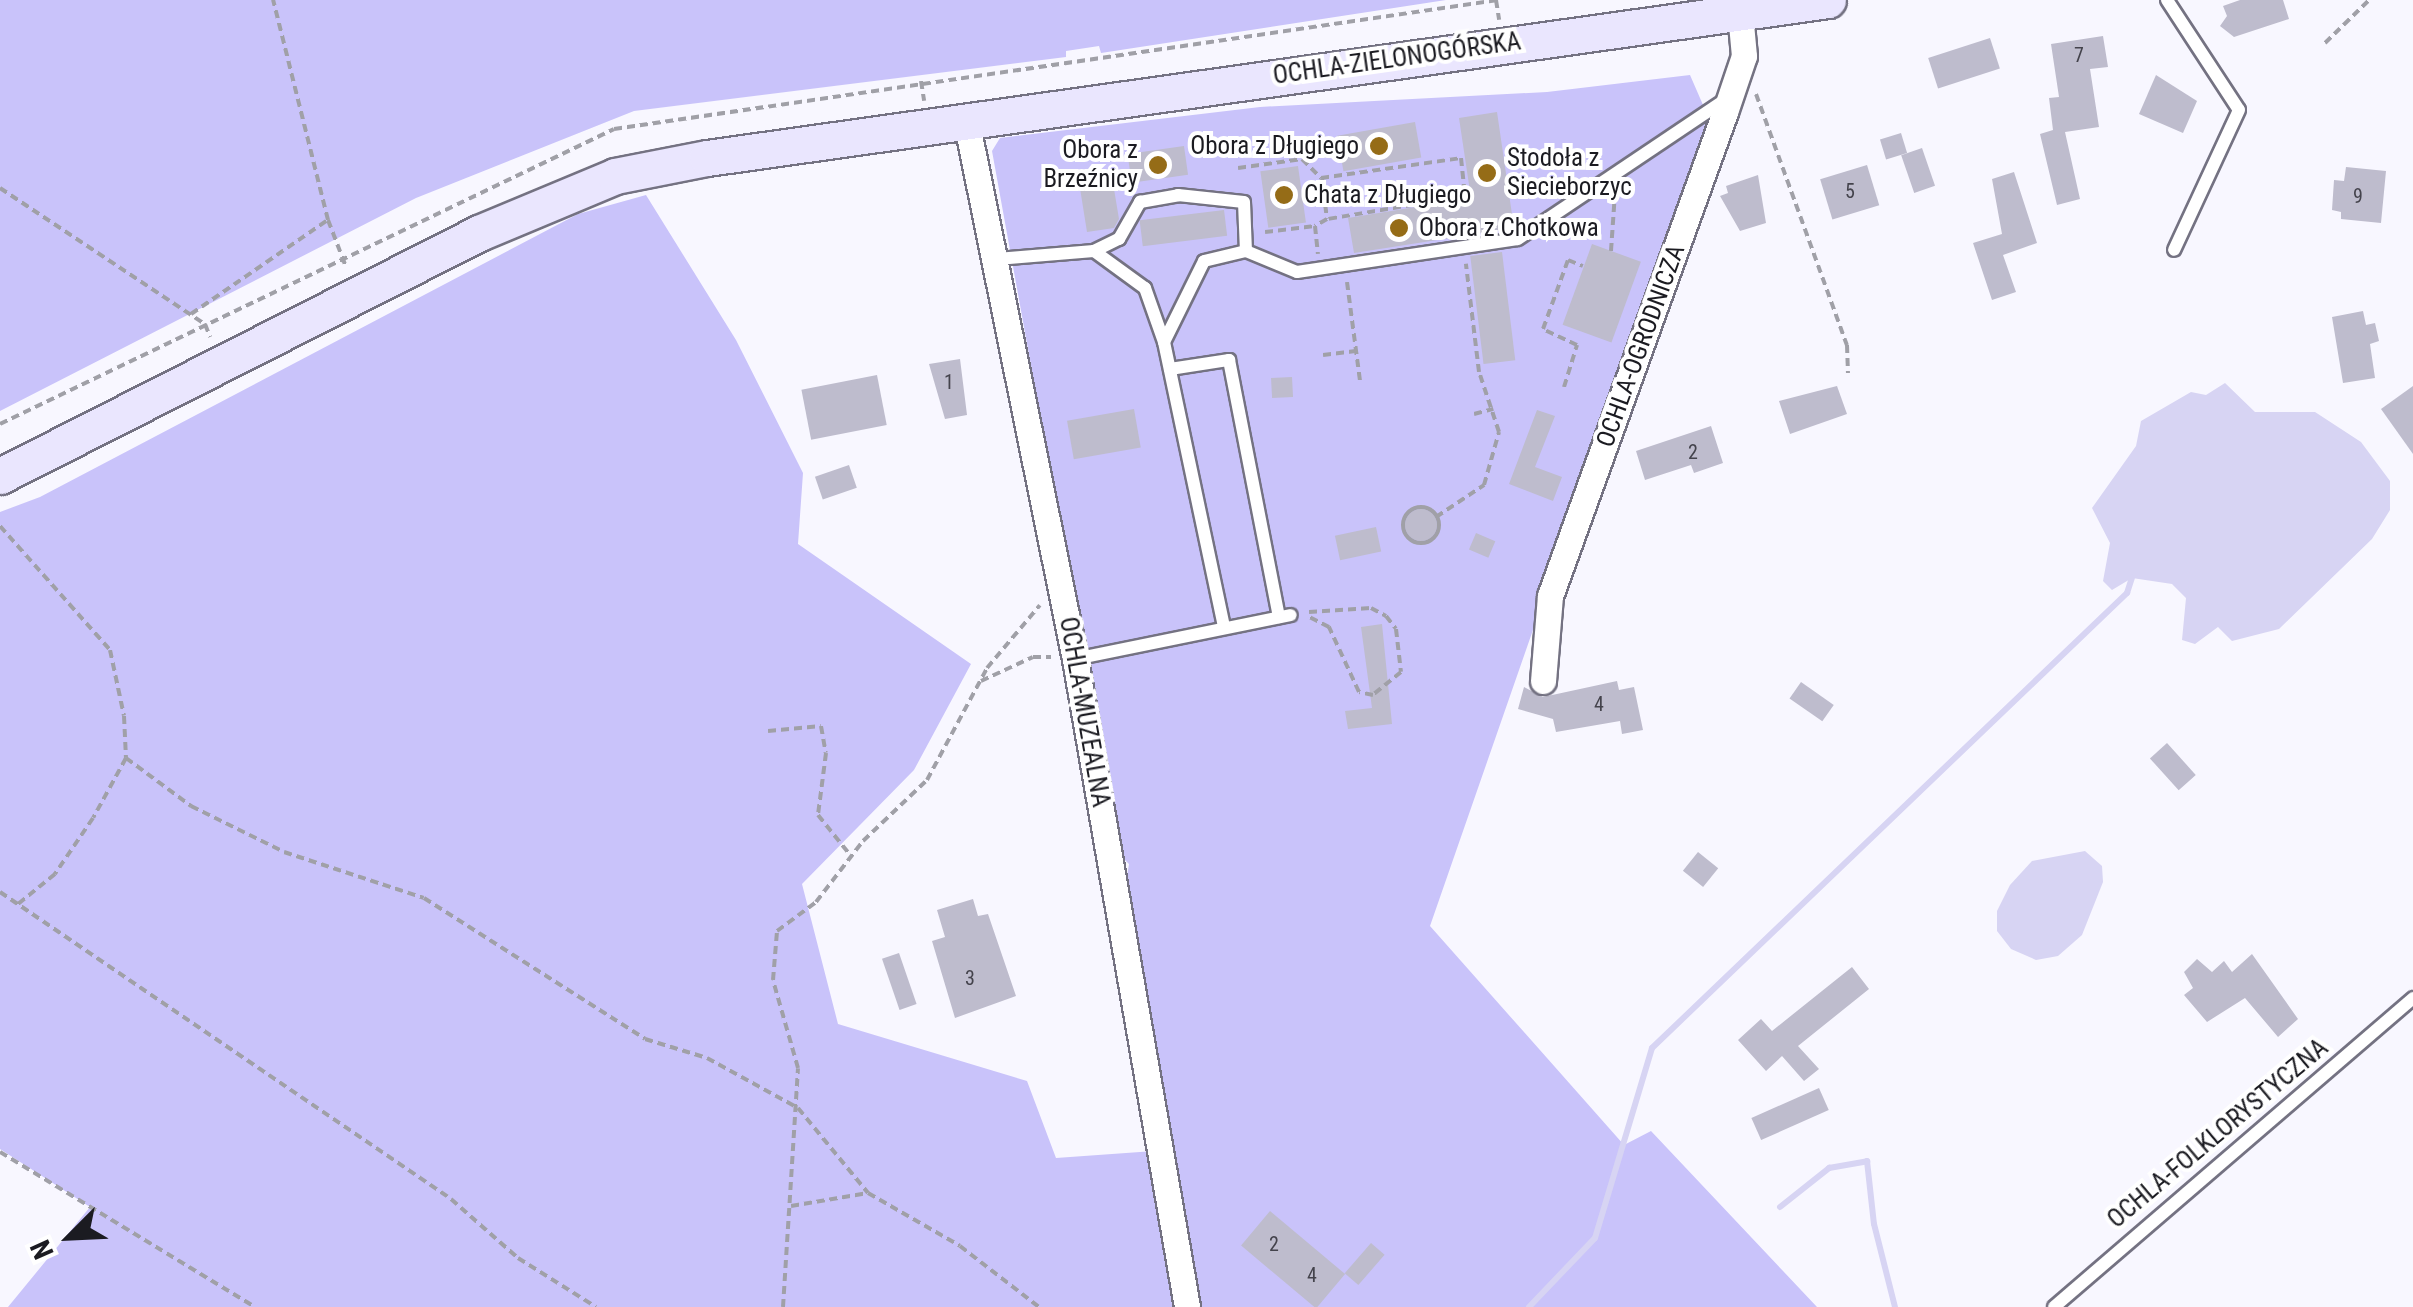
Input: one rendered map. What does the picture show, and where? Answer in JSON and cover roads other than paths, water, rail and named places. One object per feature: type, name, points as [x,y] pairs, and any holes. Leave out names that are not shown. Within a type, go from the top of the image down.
[{"type":"street","name":"OCHLA-ZIELONOGÓRSKA","points":[[0,476],[516,215],[614,176],[966,120],[1828,0]]},
{"type":"street","name":"OCHLA-OGRODNICZA","points":[[1544,680],[1550,596],[1731,96],[1744,56],[1740,12]]},
{"type":"street","name":"OCHLA-MUZEALNA","points":[[966,120],[1075,660],[1187,1307]]},
{"type":"lane","points":[[2167,0],[2239,110],[2174,250]]},
{"type":"lane","points":[[1164,342],[1204,261],[1246,250],[1297,272],[1523,237],[1731,96]]},
{"type":"lane","points":[[996,259],[1094,251],[1119,239],[1140,202],[1178,195],[1244,202],[1246,250]]},
{"type":"lane","points":[[1094,251],[1145,288],[1164,342],[1224,627]]},
{"type":"lane","points":[[1075,660],[1290,615],[1229,360],[1170,369]]},
{"type":"lane","name":"OCHLA-FOLKLORYSTYCZNA","points":[[2054,1307],[2413,998]]},
{"type":"waterway","points":[[1529,1307],[1595,1238],[1652,1048],[2127,593],[2132,578]]},
{"type":"waterway","points":[[1780,1207],[1829,1168],[1867,1161],[1874,1224],[1895,1307]]},
{"type":"place","name":"Obora z Długiego","points":[[1379,146]]},
{"type":"place","name":"Obora z Brzeźnicy","points":[[1158,165]]},
{"type":"place","name":"Stodoła z Siecieborzyc","points":[[1487,173]]},
{"type":"place","name":"Chata z Długiego","points":[[1284,195]]},
{"type":"place","name":"Obora z Chotkowa","points":[[1399,228]]}]
